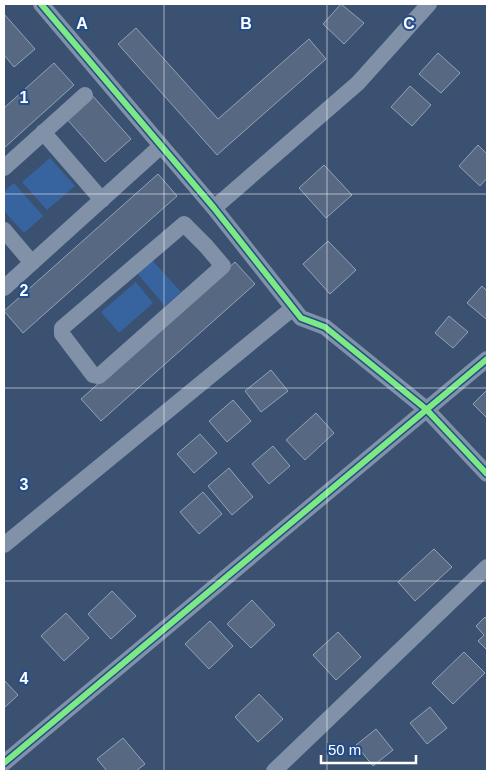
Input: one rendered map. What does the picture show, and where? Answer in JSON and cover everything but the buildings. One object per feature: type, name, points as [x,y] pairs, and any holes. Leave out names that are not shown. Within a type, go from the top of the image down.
[{"type":"street","points":[[41,4],[214,208],[301,318],[325,327],[426,409],[487,474]]},
{"type":"street","points":[[214,208],[358,83],[429,4]]},
{"type":"street","points":[[4,168],[85,95]]},
{"type":"street","points":[[43,132],[102,200]]},
{"type":"street","points":[[4,288],[161,146]]},
{"type":"street","points":[[184,224],[206,246],[223,266],[99,376],[93,375],[62,334],[62,328],[184,224]]},
{"type":"street","points":[[206,246],[227,226]]},
{"type":"street","points":[[4,230],[32,262]]},
{"type":"street","points":[[4,545],[293,308]]},
{"type":"street","points":[[4,763],[487,359]]},
{"type":"street","points":[[274,771],[487,567]]},
{"type":"shaded area","points":[[50,158],[75,186],[47,210],[22,182]]},
{"type":"shaded area","points":[[14,183],[43,216],[24,233],[4,211],[4,191]]},
{"type":"shaded area","points":[[151,259],[181,292],[165,306],[136,272]]},
{"type":"shaded area","points":[[136,282],[153,303],[119,333],[101,312]]},
{"type":"cycle path","points":[[41,4],[214,208],[301,318],[325,327],[426,409],[487,474]]},
{"type":"cycle path","points":[[4,763],[487,359]]}]
